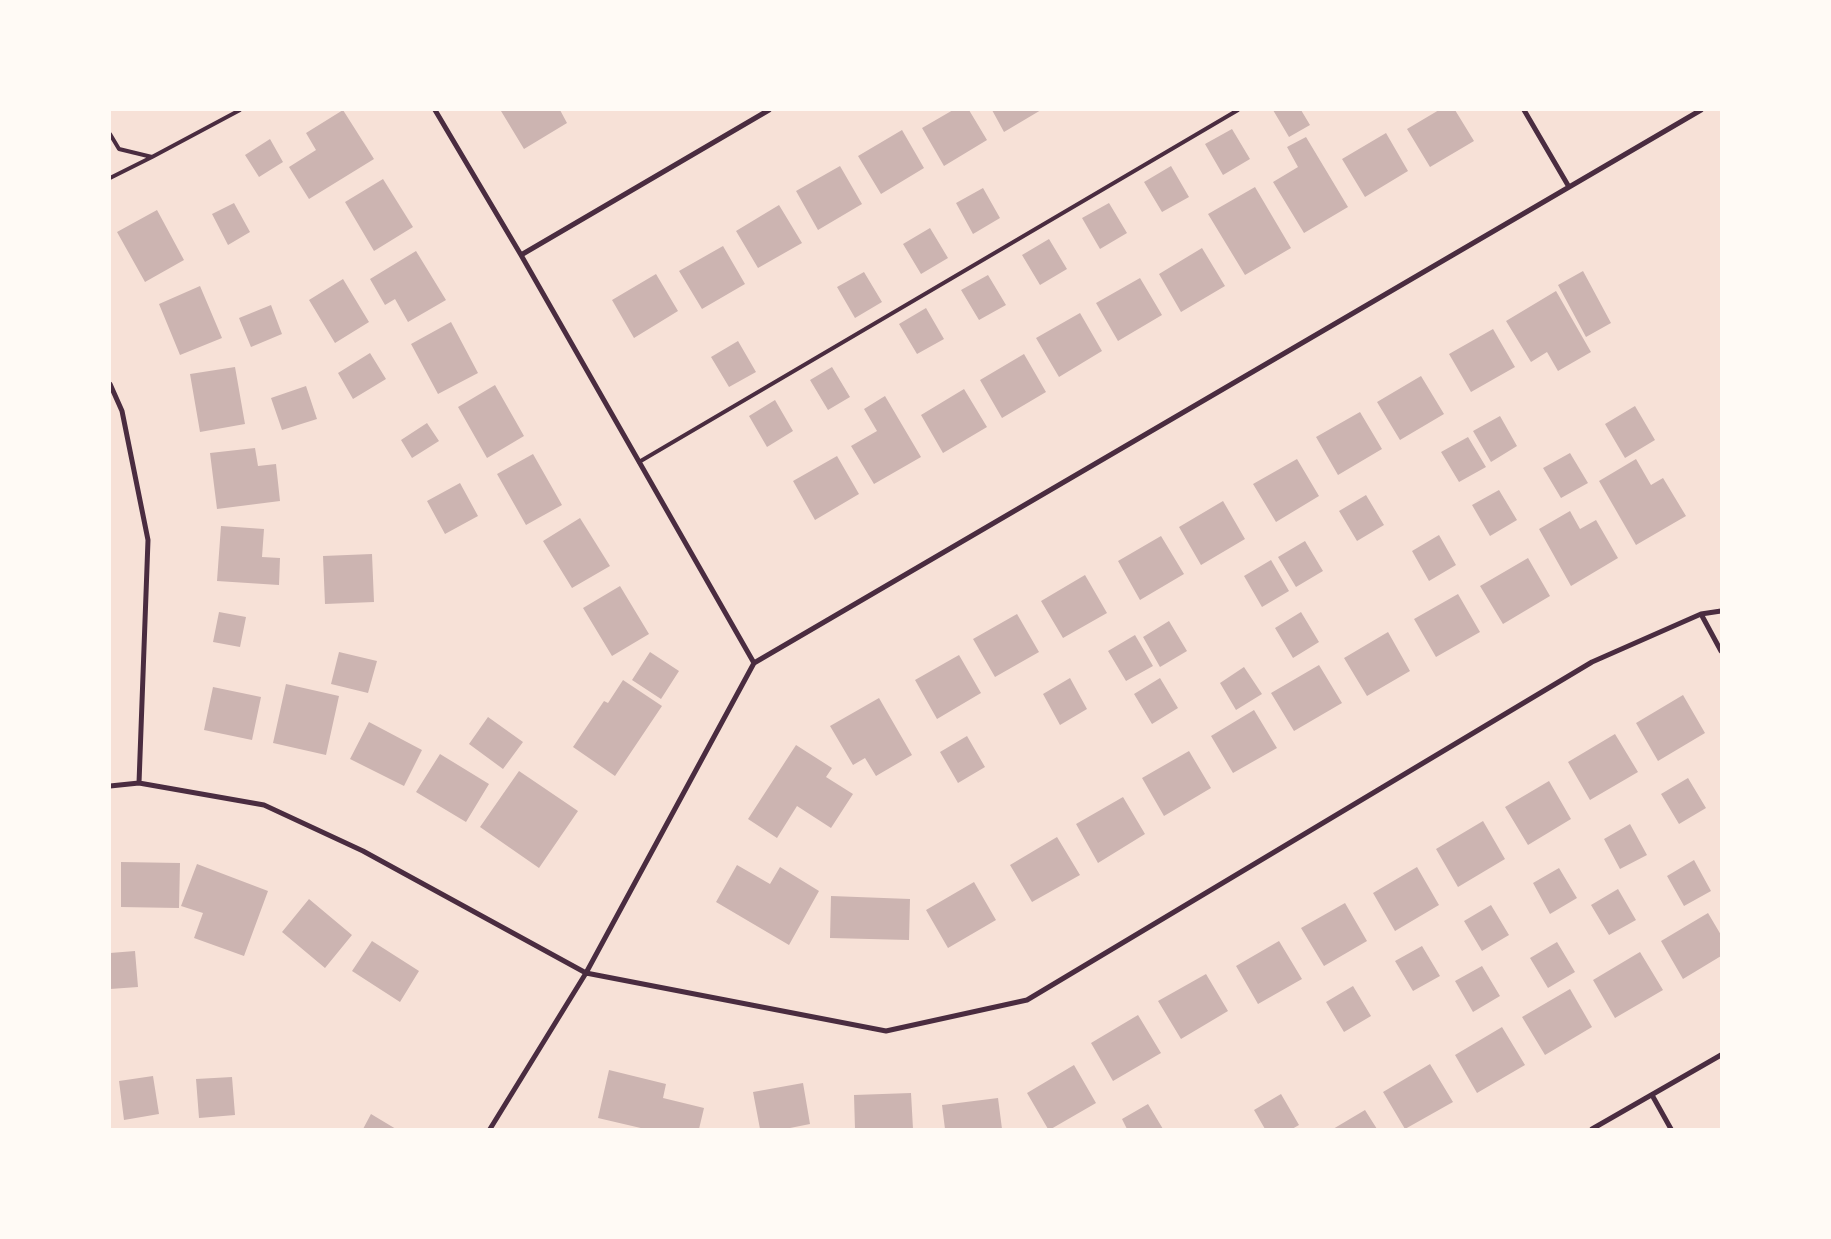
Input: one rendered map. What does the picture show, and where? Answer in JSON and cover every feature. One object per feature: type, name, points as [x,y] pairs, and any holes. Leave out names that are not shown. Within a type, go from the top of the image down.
[{"type":"street","points":[[435,110],[754,662]]},
{"type":"street","points":[[521,256],[769,110]]},
{"type":"street","points":[[1524,110],[1569,187]]},
{"type":"street","points":[[490,1129],[586,973],[754,662],[1701,110]]},
{"type":"street","points":[[110,384],[122,411],[148,540],[140,784]]},
{"type":"street","points":[[110,786],[140,784],[264,805],[363,851],[586,973],[886,1031],[1027,1000],[1592,662],[1701,614],[1721,610]]},
{"type":"street","points":[[1701,614],[1721,651]]},
{"type":"street","points":[[1592,1129],[1721,1055]]},
{"type":"street","points":[[1652,1095],[1671,1129]]},
{"type":"lane","points":[[110,178],[240,110]]},
{"type":"lane","points":[[639,462],[1238,110]]},
{"type":"lane","points":[[110,134],[119,149],[152,156]]},
{"type":"building","points":[[343,110],[374,159],[309,199],[289,167],[316,150],[306,133]]},
{"type":"building","points":[[560,110],[567,123],[524,149],[501,111]]},
{"type":"building","points":[[953,110],[969,110],[987,140],[944,166],[922,128]]},
{"type":"building","points":[[992,110],[1041,110],[1004,132]]},
{"type":"building","points":[[1273,110],[1301,110],[1310,125],[1289,137]]},
{"type":"building","points":[[1439,110],[1455,110],[1474,141],[1430,167],[1407,129]]},
{"type":"building","points":[[1232,129],[1250,159],[1223,175],[1205,144]]},
{"type":"building","points":[[902,130],[924,168],[881,194],[858,156]]},
{"type":"building","points":[[1386,133],[1408,171],[1365,197],[1342,159]]},
{"type":"building","points":[[1306,137],[1348,207],[1304,233],[1273,182],[1298,167],[1287,147]]},
{"type":"building","points":[[270,139],[283,162],[259,177],[245,155]]},
{"type":"building","points":[[840,166],[862,204],[818,230],[796,191]]},
{"type":"building","points":[[1171,166],[1189,197],[1162,212],[1144,182]]},
{"type":"building","points":[[383,179],[413,227],[374,251],[345,202]]},
{"type":"building","points":[[1255,187],[1291,248],[1245,275],[1208,214]]},
{"type":"building","points":[[983,188],[1000,218],[973,234],[956,203]]},
{"type":"building","points":[[234,203],[250,232],[228,245],[212,214]]},
{"type":"building","points":[[1109,203],[1127,233],[1100,249],[1082,218]]},
{"type":"building","points":[[779,205],[802,243],[758,268],[736,231]]},
{"type":"building","points":[[157,210],[184,260],[145,282],[117,232]]},
{"type":"building","points":[[930,228],[948,258],[921,274],[903,244]]},
{"type":"building","points":[[1049,239],[1067,269],[1040,285],[1022,255]]},
{"type":"building","points":[[723,246],[745,284],[702,309],[679,271]]},
{"type":"building","points":[[1202,248],[1225,286],[1181,312],[1159,274]]},
{"type":"building","points":[[416,251],[446,300],[408,322],[395,299],[385,305],[370,279]]},
{"type":"building","points":[[1583,271],[1611,323],[1586,337],[1558,285]]},
{"type":"building","points":[[864,272],[882,302],[855,318],[837,287]]},
{"type":"building","points":[[656,274],[678,311],[634,338],[612,300]]},
{"type":"building","points":[[988,275],[1006,305],[979,320],[961,290]]},
{"type":"building","points":[[1140,278],[1162,315],[1118,341],[1096,303]]},
{"type":"building","points":[[343,279],[369,322],[335,343],[309,300]]},
{"type":"building","points":[[200,286],[222,338],[180,355],[159,304]]},
{"type":"building","points":[[1556,291],[1591,352],[1558,371],[1547,352],[1531,362],[1506,321]]},
{"type":"building","points":[[271,305],[282,334],[251,347],[239,318]]},
{"type":"building","points":[[926,308],[944,339],[917,354],[899,324]]},
{"type":"building","points":[[1080,313],[1102,351],[1059,377],[1036,338]]},
{"type":"building","points":[[451,322],[478,373],[438,394],[411,344]]},
{"type":"building","points":[[1493,329],[1515,367],[1471,392],[1449,354]]},
{"type":"building","points":[[738,341],[756,372],[729,387],[711,357]]},
{"type":"building","points":[[370,353],[386,379],[353,399],[338,373]]},
{"type":"building","points":[[1024,354],[1046,392],[1002,418],[980,380]]},
{"type":"building","points":[[235,367],[245,424],[200,432],[190,374]]},
{"type":"building","points":[[832,367],[850,397],[828,410],[810,380]]},
{"type":"building","points":[[1421,376],[1444,414],[1400,440],[1377,402]]},
{"type":"building","points":[[495,385],[524,436],[487,458],[458,407]]},
{"type":"building","points":[[306,386],[317,419],[282,430],[271,398]]},
{"type":"building","points":[[964,389],[987,427],[943,453],[921,415]]},
{"type":"building","points":[[885,396],[921,457],[874,484],[851,446],[877,431],[864,409]]},
{"type":"building","points":[[775,400],[793,431],[767,447],[749,416]]},
{"type":"building","points":[[1635,406],[1655,440],[1625,458],[1605,424]]},
{"type":"building","points":[[1360,412],[1382,449],[1338,475],[1316,437]]},
{"type":"building","points":[[1500,416],[1517,446],[1491,462],[1473,431]]},
{"type":"building","points":[[427,423],[439,441],[412,458],[401,440]]},
{"type":"building","points":[[1468,437],[1486,467],[1459,482],[1441,452]]},
{"type":"building","points":[[255,448],[258,466],[276,464],[280,501],[217,509],[210,453]]},
{"type":"building","points":[[1570,453],[1588,483],[1561,498],[1543,468]]},
{"type":"building","points":[[533,454],[562,505],[526,525],[497,474]]},
{"type":"building","points":[[837,456],[859,494],[815,520],[793,481]]},
{"type":"building","points":[[1297,459],[1319,496],[1276,522],[1253,484]]},
{"type":"building","points":[[1636,459],[1651,485],[1663,478],[1686,516],[1636,545],[1599,481]]},
{"type":"building","points":[[460,483],[478,516],[445,534],[427,501]]},
{"type":"building","points":[[1499,490],[1517,520],[1490,536],[1472,505]]},
{"type":"building","points":[[1366,495],[1384,525],[1357,541],[1339,511]]},
{"type":"building","points":[[1223,501],[1245,539],[1201,565],[1179,527]]},
{"type":"building","points":[[1570,511],[1580,529],[1596,520],[1618,558],[1571,586],[1539,529]]},
{"type":"building","points":[[580,518],[610,566],[572,588],[543,541]]},
{"type":"building","points":[[221,526],[264,529],[262,557],[280,558],[279,585],[217,581]]},
{"type":"building","points":[[1439,535],[1456,565],[1429,581],[1412,551]]},
{"type":"building","points":[[1161,536],[1184,574],[1140,600],[1118,561]]},
{"type":"building","points":[[1305,541],[1323,571],[1296,587],[1278,557]]},
{"type":"building","points":[[372,554],[374,602],[325,604],[323,556]]},
{"type":"building","points":[[1528,558],[1550,596],[1503,624],[1480,586]]},
{"type":"building","points":[[1271,560],[1289,591],[1262,607],[1244,576]]},
{"type":"building","points":[[1085,575],[1107,613],[1063,638],[1041,601]]},
{"type":"building","points":[[620,586],[649,634],[612,656],[583,608]]},
{"type":"building","points":[[1458,594],[1480,632],[1436,657],[1414,619]]},
{"type":"building","points":[[219,612],[246,617],[240,647],[213,642]]},
{"type":"building","points":[[1301,612],[1319,642],[1293,658],[1275,628]]},
{"type":"building","points":[[1017,614],[1039,652],[995,677],[973,639]]},
{"type":"building","points":[[1169,621],[1187,651],[1160,667],[1143,637]]},
{"type":"building","points":[[1388,632],[1410,671],[1367,696],[1344,658]]},
{"type":"building","points":[[1135,635],[1153,666],[1126,681],[1108,651]]},
{"type":"building","points":[[339,652],[377,661],[368,693],[331,684]]},
{"type":"building","points":[[650,652],[679,671],[661,699],[632,680]]},
{"type":"building","points":[[959,655],[981,693],[937,719],[915,680]]},
{"type":"building","points":[[1319,665],[1342,703],[1294,731],[1271,693]]},
{"type":"building","points":[[1244,667],[1262,694],[1236,710],[1220,683]]},
{"type":"building","points":[[1070,678],[1087,709],[1060,725],[1043,694]]},
{"type":"building","points":[[1160,678],[1178,708],[1152,724],[1134,694]]},
{"type":"building","points":[[623,680],[662,706],[615,776],[573,747],[604,701],[608,703]]},
{"type":"building","points":[[286,684],[339,696],[326,755],[273,743]]},
{"type":"building","points":[[213,687],[261,697],[252,740],[204,730]]},
{"type":"building","points":[[1683,695],[1705,733],[1658,761],[1636,723]]},
{"type":"building","points":[[879,698],[912,755],[876,776],[865,758],[853,765],[830,726]]},
{"type":"building","points":[[1254,710],[1277,748],[1233,773],[1211,736]]},
{"type":"building","points":[[488,717],[523,742],[503,769],[469,744]]},
{"type":"building","points":[[369,722],[422,750],[404,786],[350,759]]},
{"type":"building","points":[[1615,734],[1638,772],[1590,800],[1568,762]]},
{"type":"building","points":[[967,736],[985,767],[958,783],[940,752]]},
{"type":"building","points":[[796,745],[832,768],[826,777],[853,794],[831,828],[797,806],[777,838],[748,819]]},
{"type":"building","points":[[1189,751],[1211,788],[1164,816],[1142,778]]},
{"type":"building","points":[[440,754],[489,784],[466,822],[416,792]]},
{"type":"building","points":[[519,771],[578,811],[539,868],[480,827]]},
{"type":"building","points":[[1688,778],[1706,808],[1679,824],[1661,794]]},
{"type":"building","points":[[1549,781],[1571,819],[1528,845],[1505,807]]},
{"type":"building","points":[[1123,797],[1145,834],[1098,863],[1076,824]]},
{"type":"building","points":[[1483,821],[1505,859],[1458,887],[1436,849]]},
{"type":"building","points":[[1630,824],[1647,855],[1620,869],[1604,839]]},
{"type":"building","points":[[1057,837],[1080,875],[1032,902],[1010,865]]},
{"type":"building","points":[[1694,860],[1711,891],[1684,906],[1667,876]]},
{"type":"building","points":[[121,862],[180,863],[179,908],[121,907]]},
{"type":"building","points":[[197,864],[268,891],[244,956],[194,938],[203,913],[181,906]]},
{"type":"building","points":[[737,865],[770,884],[780,867],[819,891],[789,945],[716,902]]},
{"type":"building","points":[[1417,867],[1439,905],[1395,931],[1373,893]]},
{"type":"building","points":[[1559,868],[1577,898],[1550,914],[1533,883]]},
{"type":"building","points":[[974,882],[996,920],[948,948],[926,910]]},
{"type":"building","points":[[1618,889],[1636,920],[1609,935],[1591,905]]},
{"type":"building","points":[[831,896],[910,899],[909,940],[830,938]]},
{"type":"building","points":[[309,899],[352,935],[325,968],[282,932]]},
{"type":"building","points":[[1345,903],[1367,941],[1324,966],[1301,928]]},
{"type":"building","points":[[1491,905],[1509,935],[1482,951],[1464,921]]},
{"type":"building","points":[[1708,913],[1721,935],[1721,956],[1683,979],[1661,941]]},
{"type":"building","points":[[372,941],[419,971],[400,1002],[352,971]]},
{"type":"building","points":[[1279,941],[1302,979],[1258,1004],[1236,966]]},
{"type":"building","points":[[1557,942],[1575,972],[1548,988],[1530,958]]},
{"type":"building","points":[[1422,946],[1440,976],[1413,991],[1395,961]]},
{"type":"building","points":[[135,951],[138,987],[110,989],[110,953]]},
{"type":"building","points":[[1640,952],[1663,990],[1615,1018],[1593,980]]},
{"type":"building","points":[[1482,966],[1500,996],[1473,1012],[1455,981]]},
{"type":"building","points":[[1206,974],[1228,1011],[1181,1039],[1158,1001]]},
{"type":"building","points":[[1353,986],[1371,1016],[1344,1032],[1326,1002]]},
{"type":"building","points":[[1570,989],[1592,1027],[1545,1055],[1522,1017]]},
{"type":"building","points":[[1138,1015],[1161,1053],[1113,1081],[1091,1043]]},
{"type":"building","points":[[1502,1027],[1525,1065],[1477,1093],[1455,1055]]},
{"type":"building","points":[[1430,1064],[1453,1102],[1405,1129],[1383,1092]]},
{"type":"building","points":[[1074,1065],[1096,1103],[1048,1129],[1027,1093]]},
{"type":"building","points":[[609,1070],[666,1084],[663,1098],[704,1108],[699,1129],[645,1129],[598,1118]]},
{"type":"building","points":[[153,1076],[159,1114],[124,1120],[119,1081]]},
{"type":"building","points":[[232,1077],[235,1115],[199,1118],[196,1079]]},
{"type":"building","points":[[803,1083],[810,1124],[785,1129],[760,1129],[753,1092]]},
{"type":"building","points":[[911,1093],[913,1129],[855,1129],[854,1095]]},
{"type":"building","points":[[1281,1094],[1299,1125],[1292,1129],[1265,1129],[1254,1110]]},
{"type":"building","points":[[998,1098],[1002,1129],[945,1129],[942,1105]]},
{"type":"building","points":[[1148,1104],[1163,1129],[1127,1129],[1122,1119]]},
{"type":"building","points":[[1365,1110],[1377,1129],[1333,1129]]},
{"type":"building","points":[[371,1114],[396,1129],[363,1129]]}]
